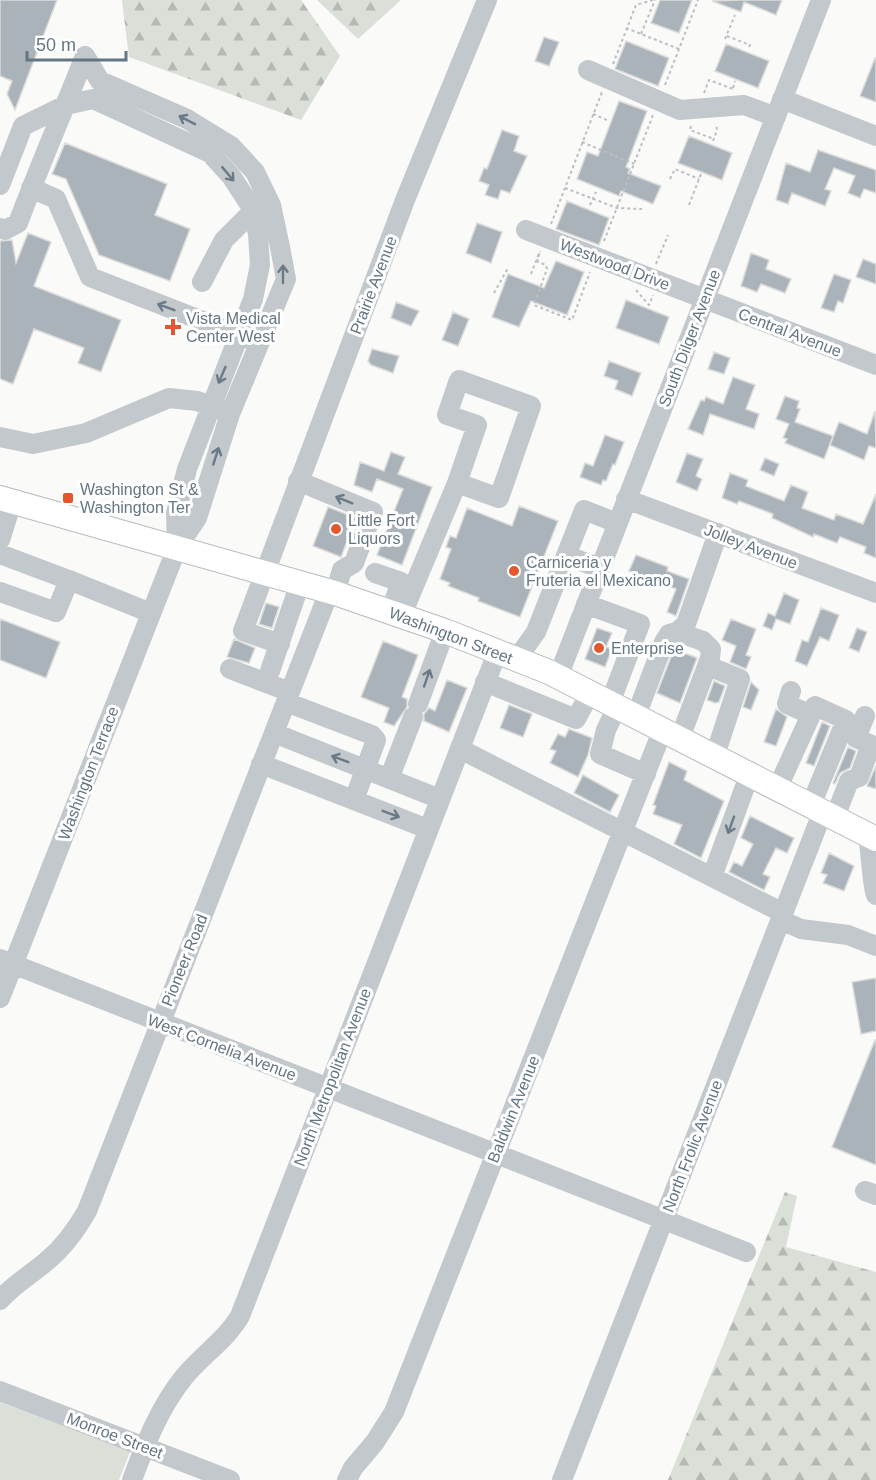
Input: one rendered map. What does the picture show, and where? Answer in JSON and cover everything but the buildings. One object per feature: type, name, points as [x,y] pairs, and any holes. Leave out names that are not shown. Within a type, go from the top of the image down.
[{"type":"main road","name":"Washington Street","points":[[6,500],[332,592],[444,631],[556,676],[872,837]]},
{"type":"street","name":"Prairie Avenue","points":[[281,641],[243,631],[263,572],[405,200],[488,0]]},
{"type":"street","name":"South Dilger Avenue","points":[[541,704],[556,676],[586,604],[821,0]]},
{"type":"street","points":[[0,228],[5,230],[18,223],[52,130],[66,105],[85,56],[100,81],[187,119],[231,146],[255,172],[268,197],[286,279],[230,414],[196,518],[177,548]]},
{"type":"street","points":[[588,70],[681,110],[744,105],[779,108],[876,136]]},
{"type":"street","points":[[0,185],[23,126],[66,105],[93,99],[210,153],[231,176],[253,210],[258,234],[260,265],[253,299],[187,469],[176,513],[177,548]]},
{"type":"street","points":[[31,188],[57,199],[90,277],[260,344]]},
{"type":"street","points":[[202,282],[224,240],[268,197]]},
{"type":"street","name":"Westwood Drive","points":[[526,230],[705,299]]},
{"type":"street","name":"Central Avenue","points":[[705,299],[876,365]]},
{"type":"street","points":[[395,615],[457,483],[477,425],[447,415],[459,380],[531,406],[499,498],[457,483]]},
{"type":"street","points":[[0,437],[33,444],[86,433],[169,398],[212,405],[230,414]]},
{"type":"street","name":"Pioneer Road","points":[[0,1300],[12,1287],[48,1261],[72,1236],[87,1211],[307,648],[342,570],[354,563],[373,512],[298,481]]},
{"type":"street","name":"Jolley Avenue","points":[[626,499],[876,593]]},
{"type":"street","points":[[0,540],[6,500]]},
{"type":"street","name":"North Metropolitan Avenue","points":[[132,1480],[160,1411],[184,1377],[231,1332],[240,1316],[485,682],[506,656],[536,632],[584,510],[617,523]]},
{"type":"street","points":[[485,682],[576,720],[613,705],[669,634],[677,632],[686,624],[718,533]]},
{"type":"street","name":"Washington Terrace","points":[[0,998],[7,962],[177,548]]},
{"type":"street","points":[[0,554],[152,613]]},
{"type":"street","points":[[567,556],[600,568]]},
{"type":"street","points":[[375,573],[401,582],[395,615]]},
{"type":"street","points":[[0,592],[56,612],[69,580]]},
{"type":"street","points":[[270,671],[300,583]]},
{"type":"street","points":[[586,604],[640,624],[613,705],[600,754],[646,774]]},
{"type":"street","points":[[390,778],[444,631]]},
{"type":"street","name":"Baldwin Avenue","points":[[348,1480],[353,1468],[375,1442],[394,1412],[646,774],[672,734],[710,658],[711,649],[703,641],[677,632]]},
{"type":"street","points":[[281,641],[307,648]]},
{"type":"street","points":[[230,669],[372,735],[375,740],[354,800]]},
{"type":"street","points":[[715,755],[740,679],[718,670]]},
{"type":"street","points":[[791,691],[787,704],[811,715]]},
{"type":"street","points":[[778,788],[815,706],[846,720],[823,811]]},
{"type":"street","points":[[823,811],[849,781],[859,777],[874,746],[856,738],[865,716]]},
{"type":"street","points":[[274,733],[440,799]]},
{"type":"street","points":[[459,749],[712,877],[801,929],[848,935],[876,945]]},
{"type":"street","points":[[261,764],[428,829]]},
{"type":"street","points":[[712,877],[750,773]]},
{"type":"street","name":"North Frolic Avenue","points":[[562,1480],[823,811]]},
{"type":"street","points":[[872,837],[872,890],[876,895]]},
{"type":"street","name":"West Cornelia Avenue","points":[[7,962],[746,1252]]},
{"type":"street","name":"Monroe Street","points":[[0,1391],[230,1480]]},
{"type":"path","points":[[548,232],[636,5],[654,0]]},
{"type":"path","points":[[641,34],[654,0]]},
{"type":"path","points":[[600,250],[698,0]]},
{"type":"path","points":[[735,15],[726,38],[750,45],[748,49]]},
{"type":"path","points":[[627,28],[679,49]]},
{"type":"path","points":[[698,108],[690,130],[714,139]]},
{"type":"path","points":[[593,114],[609,121]]},
{"type":"path","points":[[582,142],[634,164]]},
{"type":"path","points":[[670,180],[675,169],[699,178]]},
{"type":"path","points":[[689,205],[701,174]]},
{"type":"path","points":[[565,188],[617,208],[642,209]]},
{"type":"path","points":[[590,206],[596,192]]},
{"type":"path","points":[[656,264],[668,235]]},
{"type":"path","points":[[531,274],[542,244],[536,261],[546,265],[547,269],[534,305],[572,320],[594,264]]},
{"type":"path","points":[[494,293],[508,268]]},
{"type":"green space","points":[[122,0],[301,0],[340,56],[301,120],[129,57]]},
{"type":"green space","points":[[317,0],[401,0],[358,39]]},
{"type":"green space","points":[[785,1192],[797,1196],[786,1247],[876,1272],[876,1480],[668,1480]]},
{"type":"green space","points":[[0,1402],[130,1452],[119,1480],[0,1480]]},
{"type":"place","name":"Vista Medical Center West","points":[[173,327]]},
{"type":"place","name":"Washington St & Washington Ter","points":[[68,498]]},
{"type":"place","name":"Little Fort Liquors","points":[[336,529]]},
{"type":"place","name":"Carniceria y Fruteria el Mexicano","points":[[514,571]]},
{"type":"place","name":"Enterprise","points":[[599,648]]}]
